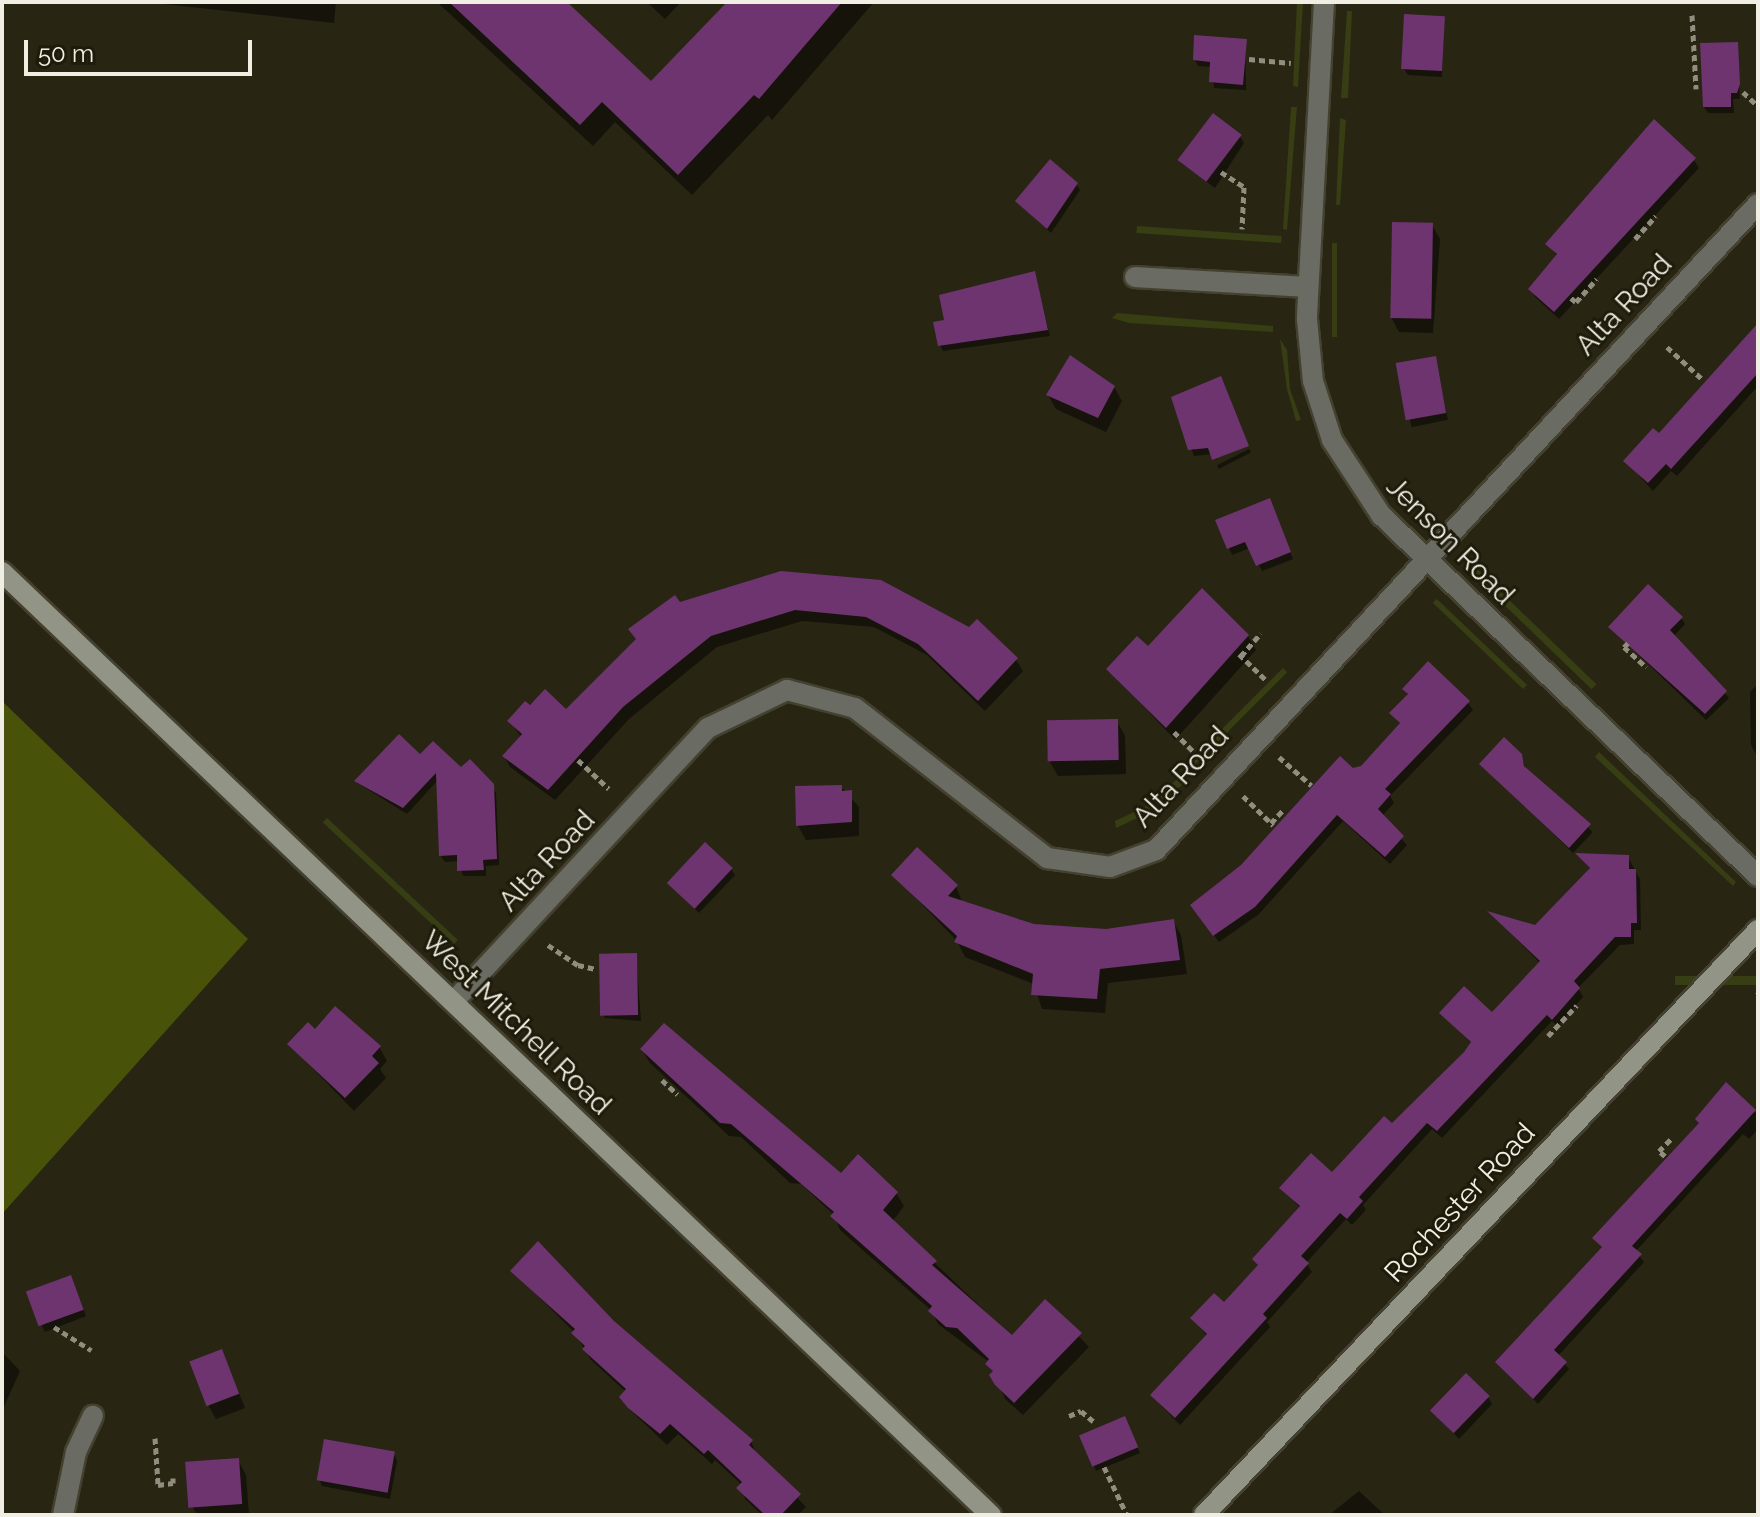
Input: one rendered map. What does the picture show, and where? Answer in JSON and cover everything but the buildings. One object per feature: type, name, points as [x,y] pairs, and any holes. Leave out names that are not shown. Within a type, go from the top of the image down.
[{"type":"main road","name":"West Mitchell Road","points":[[2,572],[991,1515]]},
{"type":"main road","name":"Rochester Road","points":[[1204,1515],[1758,930]]},
{"type":"street","name":"Jenson Road","points":[[1324,2],[1307,287],[1313,381],[1332,440],[1363,493],[1424,558],[1758,876]]},
{"type":"street","name":"Alta Road","points":[[454,1001],[708,728],[787,690],[855,708],[1047,858],[1110,867],[1156,850],[1424,558],[1758,204]]},
{"type":"street","points":[[1135,277],[1307,287]]},
{"type":"street","points":[[63,1515],[76,1452],[93,1416]]},
{"type":"path","points":[[1692,15],[1696,89]]},
{"type":"path","points":[[1249,59],[1291,63]]},
{"type":"path","points":[[1743,92],[1758,106]]},
{"type":"path","points":[[1221,172],[1244,187],[1242,229]]},
{"type":"path","points":[[1635,239],[1656,216]]},
{"type":"path","points":[[1571,298],[1576,302],[1597,279]]},
{"type":"path","points":[[1667,347],[1702,379]]},
{"type":"path","points":[[1261,633],[1240,655],[1266,680]]},
{"type":"path","points":[[1628,643],[1624,647],[1646,667]]},
{"type":"path","points":[[1174,732],[1196,754]]},
{"type":"path","points":[[1279,757],[1311,785]]},
{"type":"path","points":[[578,760],[609,789]]},
{"type":"path","points":[[1243,796],[1272,824],[1284,809]]},
{"type":"path","points":[[548,945],[578,965],[596,969]]},
{"type":"path","points":[[1548,1036],[1577,1005]]},
{"type":"path","points":[[662,1080],[677,1094]]},
{"type":"path","points":[[1665,1156],[1659,1151],[1672,1138]]},
{"type":"path","points":[[54,1327],[91,1350]]},
{"type":"path","points":[[1069,1416],[1081,1411],[1093,1421]]},
{"type":"path","points":[[155,1438],[158,1485],[173,1483],[173,1478]]},
{"type":"path","points":[[1104,1467],[1127,1515]]},
{"type":"green space","points":[[1297,2],[1303,2],[1298,87],[1293,86]]},
{"type":"green space","points":[[1347,11],[1352,11],[1348,98],[1341,98]]},
{"type":"green space","points":[[1291,107],[1297,107],[1287,230],[1283,229]]},
{"type":"green space","points":[[1340,118],[1346,120],[1340,205],[1336,205]]},
{"type":"green space","points":[[1137,226],[1282,236],[1281,243],[1137,233]]},
{"type":"green space","points":[[1332,243],[1337,243],[1337,337],[1332,337]]},
{"type":"green space","points":[[1117,313],[1273,326],[1273,332],[1129,323],[1112,318]]},
{"type":"green space","points":[[1280,339],[1287,350],[1290,389],[1301,420],[1296,421],[1287,389]]},
{"type":"green space","points":[[1472,564],[1596,684],[1592,689],[1467,569]]},
{"type":"green space","points":[[1436,599],[1527,685],[1523,689],[1433,603]]},
{"type":"green space","points":[[1283,668],[1287,672],[1194,766],[1190,761]]},
{"type":"green space","points":[[2,701],[248,939],[2,1214]]},
{"type":"green space","points":[[1599,752],[1736,882],[1733,886],[1595,757]]},
{"type":"green space","points":[[1179,777],[1184,783],[1156,809],[1116,828],[1115,821],[1153,803]]},
{"type":"green space","points":[[327,818],[458,940],[454,944],[323,822]]},
{"type":"green space","points":[[1675,976],[1758,976],[1758,985],[1675,985]]}]
